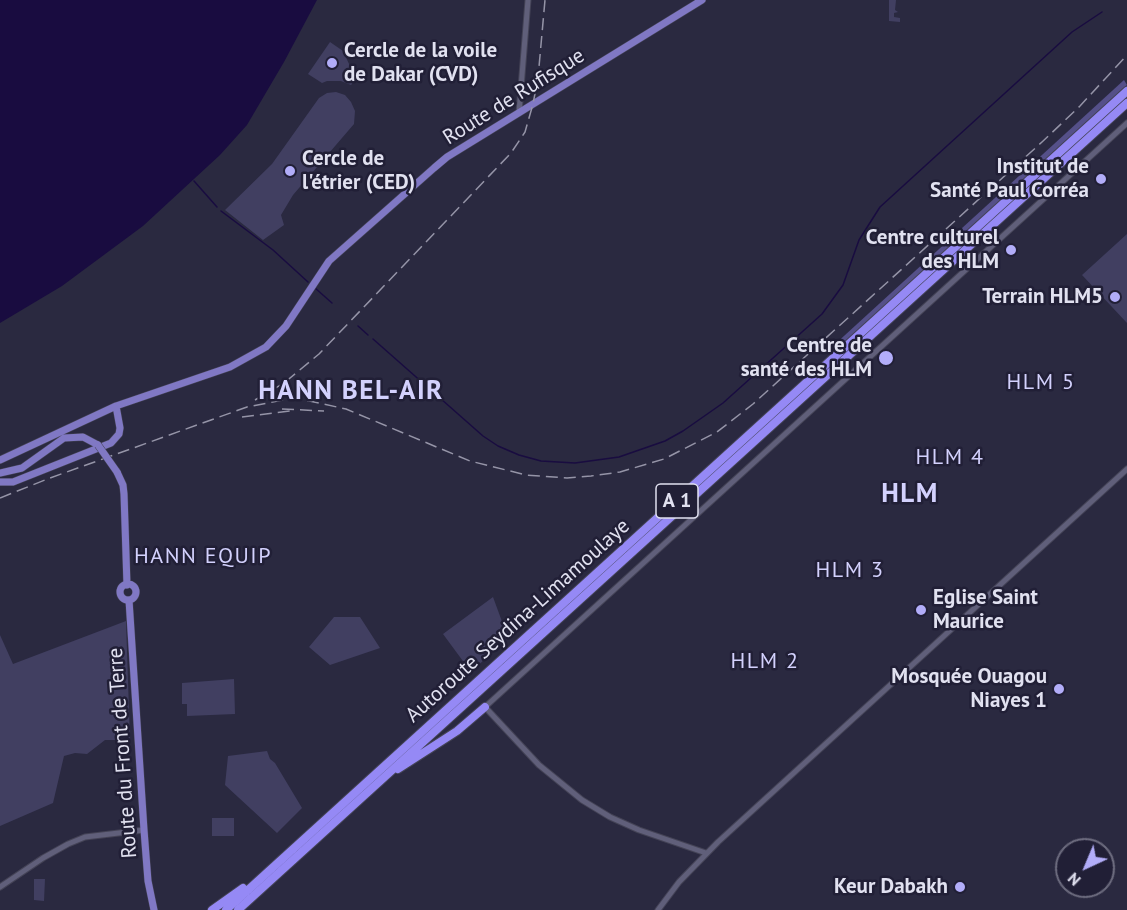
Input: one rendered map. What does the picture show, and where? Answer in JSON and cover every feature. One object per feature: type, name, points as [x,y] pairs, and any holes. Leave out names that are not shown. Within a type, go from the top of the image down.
[{"type":"highway","name":"Autoroute Seydina-Limamoulaye","points":[[238,910],[278,868],[1127,91]]},
{"type":"highway","name":"Autoroute Seydina-Limamoulaye","points":[[226,910],[387,774],[1127,103]]},
{"type":"highway","points":[[387,774],[447,737],[485,707]]},
{"type":"highway","points":[[212,910],[278,868]]},
{"type":"highway","points":[[244,910],[278,868]]},
{"type":"main road","name":"Route de Rufisque","points":[[1,467],[116,406],[211,375],[266,347],[286,326],[335,256],[447,157],[702,0]]},
{"type":"main road","points":[[0,482],[13,482],[111,443],[119,434],[120,428],[116,406]]},
{"type":"main road","name":"Route du Front de Terre","points":[[1,467],[22,468],[64,438],[83,437],[98,445],[117,472],[123,485],[127,585],[120,593],[123,598],[129,600],[144,830],[152,908]]},
{"type":"street","points":[[519,113],[528,0]]},
{"type":"street","points":[[706,853],[639,830],[610,817],[582,800],[545,771],[485,707],[1127,123]]},
{"type":"street","points":[[658,910],[679,882],[706,853],[1127,469]]},
{"type":"street","points":[[0,887],[68,844],[86,837],[144,830]]},
{"type":"shaded area","points":[[0,0],[317,0],[247,125],[220,155],[143,226],[62,286],[0,323]]},
{"type":"shaded area","points":[[889,0],[896,0],[895,10],[898,12],[894,13],[894,17],[900,18],[900,22],[889,21]]},
{"type":"shaded area","name":"Cercle de la voile de Dakar (CVD)","points":[[330,42],[343,51],[356,79],[351,85],[341,81],[322,83],[308,74]]},
{"type":"shaded area","points":[[1124,80],[1127,85],[837,350],[833,346]]},
{"type":"shaded area","name":"Cercle de l'étrier (CED)","points":[[336,92],[345,95],[351,102],[355,111],[354,124],[293,195],[281,215],[284,225],[263,240],[225,210],[272,164],[319,98],[327,93]]},
{"type":"shaded area","name":"Terrain HLM5","points":[[1127,234],[1127,323],[1082,275]]},
{"type":"shaded area","points":[[493,597],[504,627],[512,634],[471,672],[443,634]]},
{"type":"shaded area","points":[[334,617],[360,617],[380,648],[330,665],[309,647]]},
{"type":"shaded area","points":[[126,621],[130,740],[105,740],[87,754],[75,753],[64,756],[53,803],[0,826],[0,635],[13,664]]},
{"type":"shaded area","points":[[234,679],[235,714],[187,716],[187,704],[182,704],[182,683]]},
{"type":"shaded area","points":[[267,751],[302,808],[277,833],[225,785],[228,756]]},
{"type":"shaded area","points":[[212,818],[234,818],[234,836],[212,836]]},
{"type":"shaded area","points":[[34,879],[45,879],[44,901],[34,900]]},
{"type":"waterway","points":[[373,339],[483,436],[498,446],[519,455],[541,461],[575,463],[619,457],[665,441],[723,403],[822,314],[843,285],[859,240],[880,207],[1072,32],[1102,12]]},
{"type":"waterway","points":[[194,181],[217,207]]},
{"type":"waterway","points":[[221,211],[273,250],[308,282]]},
{"type":"waterway","points":[[315,288],[332,303]]},
{"type":"waterway","points":[[358,326],[368,335]]},
{"type":"railway","points":[[255,400],[284,383],[319,354],[511,153],[525,132],[533,104],[538,78],[545,0]]},
{"type":"railway","points":[[0,498],[247,407],[283,400],[305,400],[346,409],[470,461],[526,475],[567,478],[591,476],[620,472],[664,459],[717,432],[753,404],[1042,142],[1080,106],[1127,55]]},
{"type":"railway","points":[[282,409],[324,411]]},
{"type":"railway","points":[[242,417],[290,411]]},
{"type":"place","name":"Cercle de la voile de Dakar (CVD)","points":[[332,63]]},
{"type":"place","name":"Cercle de l'étrier (CED)","points":[[290,171]]},
{"type":"place","name":"Institut de Santé Paul Corréa","points":[[1101,179]]},
{"type":"place","name":"Centre culturel des HLM","points":[[1011,250]]},
{"type":"place","name":"Terrain HLM5","points":[[1115,297]]},
{"type":"place","name":"Centre de santé des HLM","points":[[886,358]]},
{"type":"place","name":"Eglise Saint Maurice","points":[[921,610]]},
{"type":"place","name":"Mosquée Ouagou Niayes 1","points":[[1059,689]]},
{"type":"place","name":"Keur Dabakh","points":[[960,887]]},
{"type":"district","name":"HLM 5","points":[[1041,383]]},
{"type":"district","name":"HANN BEL-AIR","points":[[351,391]]},
{"type":"district","name":"HLM 4","points":[[950,458]]},
{"type":"district","name":"HLM","points":[[910,494]]},
{"type":"district","name":"HANN EQUIP","points":[[203,557]]},
{"type":"district","name":"HLM 3","points":[[850,571]]},
{"type":"district","name":"HLM 2","points":[[765,662]]}]
